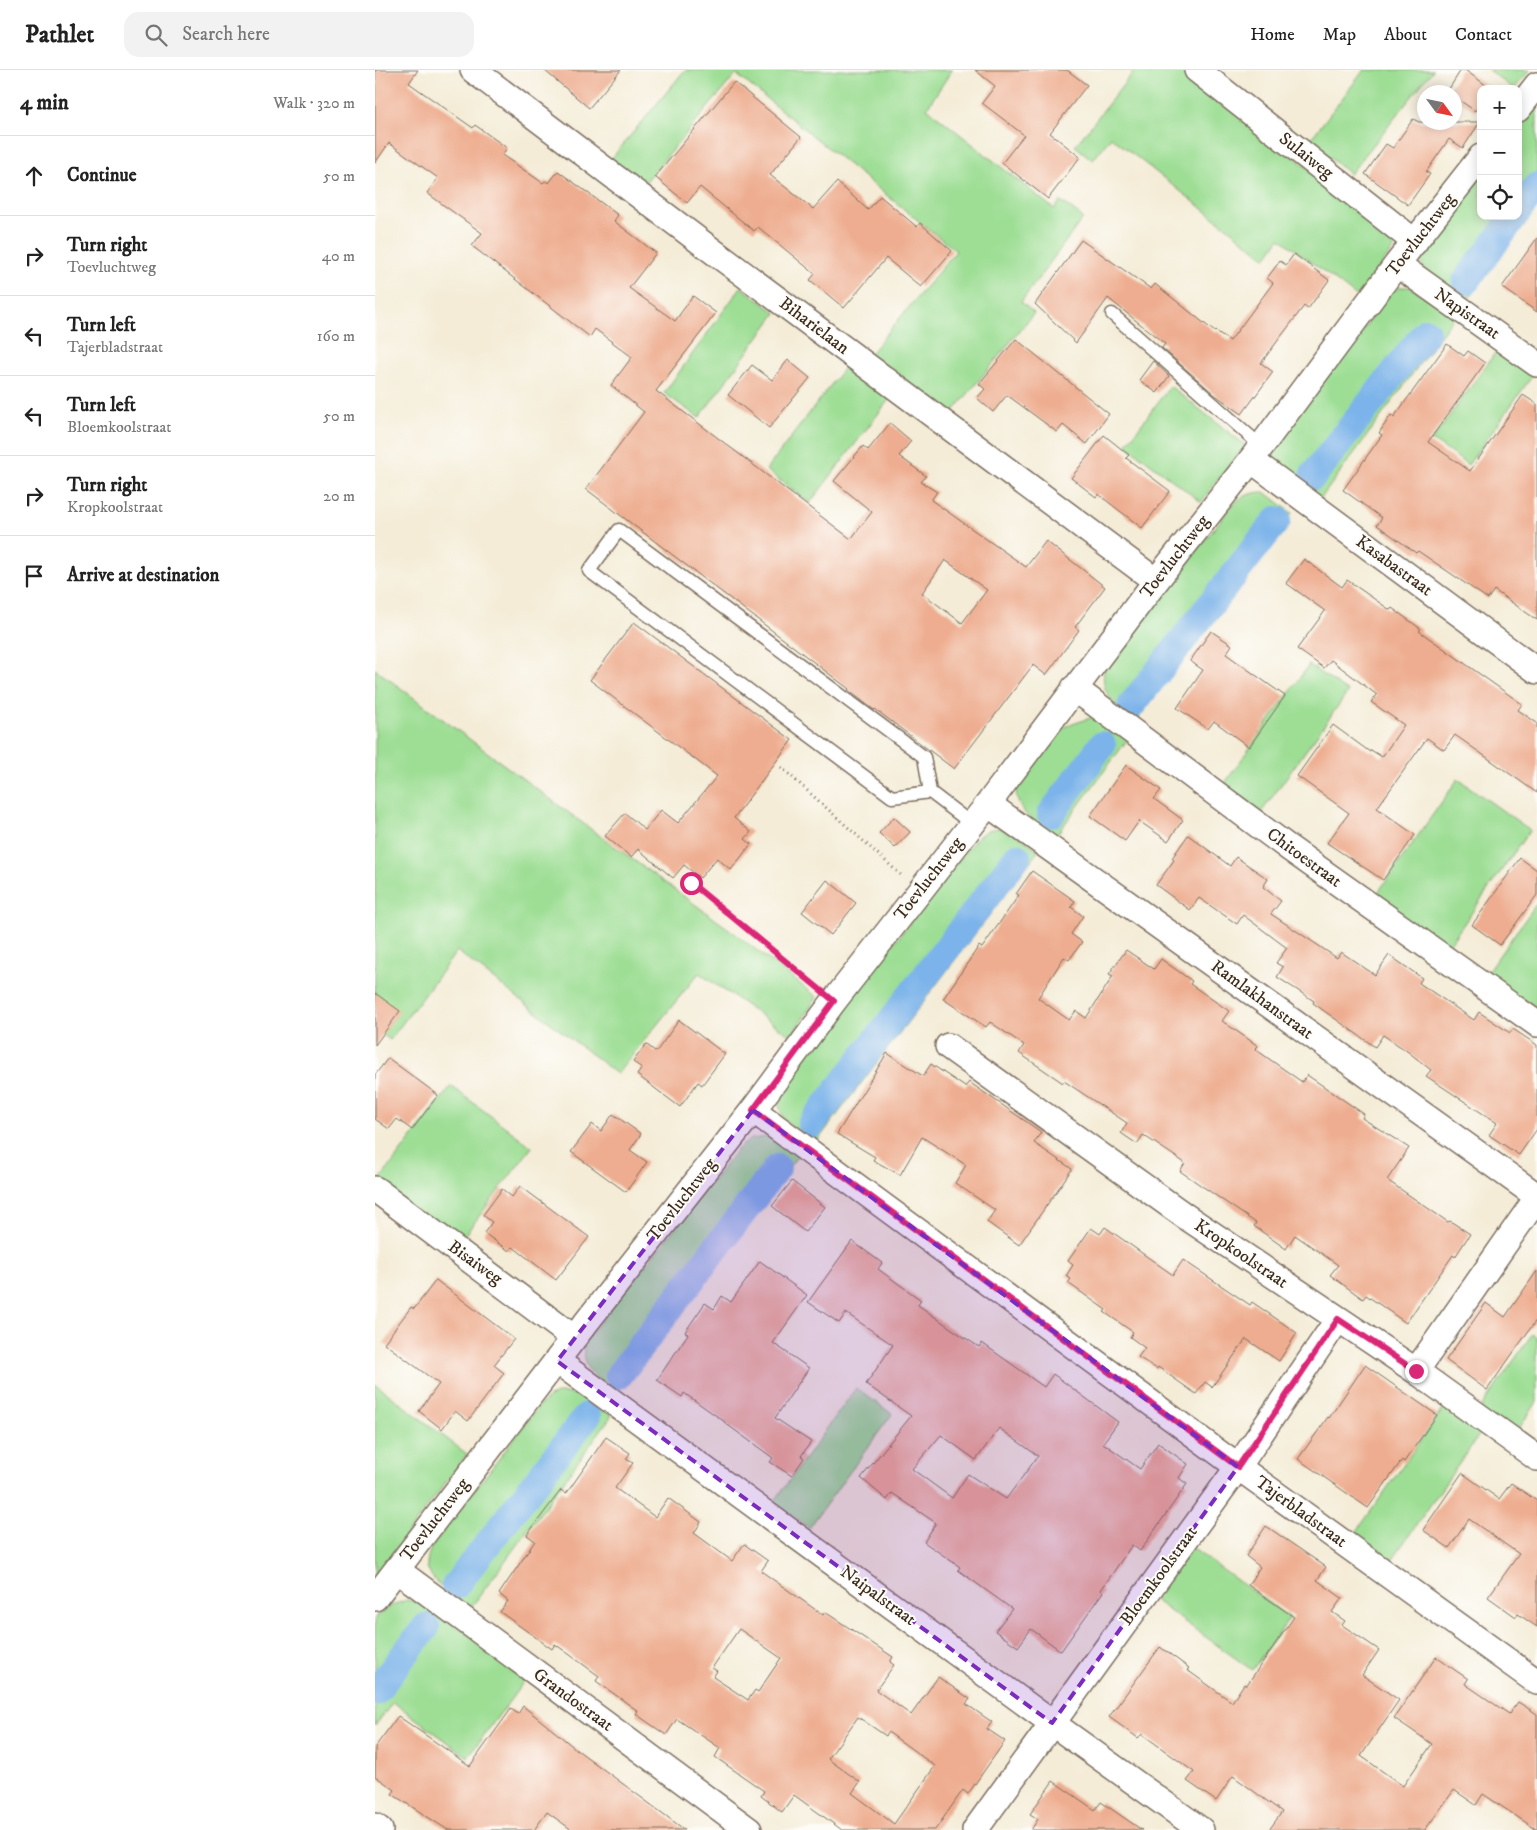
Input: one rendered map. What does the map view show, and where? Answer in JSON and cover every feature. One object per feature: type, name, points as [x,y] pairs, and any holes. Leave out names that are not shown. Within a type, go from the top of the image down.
[{"type":"street","name":"Biharielaan","points":[[473,70],[1156,581]]},
{"type":"street","name":"Sulaiweg","points":[[1197,70],[1415,242]]},
{"type":"street","points":[[1522,104],[1537,85]]},
{"type":"street","name":"Toevluchtweg","points":[[375,1598],[574,1338],[753,1110],[834,1001],[988,804],[1156,581],[1256,453],[1397,264],[1477,162]]},
{"type":"street","name":"Napistraat","points":[[1397,264],[1537,364]]},
{"type":"street","name":"Kasabastraat","points":[[1256,453],[1537,671]]},
{"type":"street","name":"Chitoestraat","points":[[1075,688],[1289,848],[1537,1024]]},
{"type":"street","name":"Ramlakhanstraat","points":[[988,804],[1537,1197]]},
{"type":"street","name":"Kropkoolstraat","points":[[948,1046],[1185,1216],[1416,1371],[1537,1458]]},
{"type":"street","name":"Tajerbladstraat","points":[[753,1110],[1238,1467],[1537,1682]]},
{"type":"street","name":"Bisaiweg","points":[[375,1190],[574,1338]]},
{"type":"street","points":[[1416,1371],[1537,1197]]},
{"type":"street","name":"Bloemkoolstraat","points":[[975,1830],[1238,1467],[1338,1319]]},
{"type":"street","name":"Naipalstraat","points":[[557,1361],[1201,1830]]},
{"type":"street","name":"Grandostraat","points":[[397,1570],[749,1830]]},
{"type":"street","points":[[375,1826],[380,1830]]},
{"type":"lane","points":[[1111,314],[1256,453]]},
{"type":"lane","points":[[930,792],[892,797],[589,571],[619,530],[924,757],[930,792],[972,824]]},
{"type":"path","points":[[781,766],[920,892]]},
{"type":"path","points":[[691,883],[834,1001]]},
{"type":"highlighted area","points":[[753,1110],[1238,1467],[1052,1723],[557,1361]]},
{"type":"green space","points":[[685,70],[952,70],[927,108],[1054,209],[1061,201],[1083,218],[1021,302],[1034,313],[949,417],[868,356],[956,251],[736,74],[643,185],[611,159]]},
{"type":"green space","points":[[1135,70],[1184,70],[1390,233],[1394,248],[1357,297],[1280,238],[1266,258],[1111,137],[1093,160],[1075,146]]},
{"type":"green space","points":[[1364,70],[1433,70],[1421,85],[1417,85],[1417,90],[1350,174],[1309,141]]},
{"type":"green space","points":[[1488,70],[1530,70],[1517,85],[1509,85]]},
{"type":"green space","points":[[1537,104],[1537,208],[1466,302],[1429,274],[1423,267],[1420,252],[1477,180],[1477,220],[1522,220],[1522,123]]},
{"type":"green space","points":[[741,287],[776,313],[699,418],[664,393]]},
{"type":"green space","points":[[1401,287],[1410,287],[1455,316],[1319,501],[1272,461],[1276,447],[1282,436],[1392,291]]},
{"type":"green space","points":[[1498,349],[1533,375],[1468,465],[1432,440]]},
{"type":"green space","points":[[847,364],[891,397],[810,503],[766,470]]},
{"type":"green space","points":[[1170,386],[1245,445],[1201,502],[1126,445]]},
{"type":"green space","points":[[1260,492],[1269,495],[1292,513],[1136,722],[1116,705],[1107,692],[1104,685],[1105,667],[1232,506],[1244,496]]},
{"type":"green space","points":[[1309,665],[1348,692],[1260,814],[1222,787]]},
{"type":"green space","points":[[375,669],[729,929],[817,997],[791,1036],[699,973],[617,1074],[457,951],[390,1040],[375,1029]]},
{"type":"green space","points":[[1093,717],[1128,739],[1055,837],[1034,822],[1023,811],[1019,804],[1016,787],[1057,732],[1067,726]]},
{"type":"green space","points":[[1458,779],[1530,830],[1446,949],[1374,898]]},
{"type":"green space","points":[[1000,828],[1011,831],[1039,850],[815,1144],[791,1126],[781,1113],[779,1105],[783,1085],[974,841],[985,832]]},
{"type":"green space","points":[[1537,903],[1537,1013],[1485,975]]},
{"type":"green space","points":[[451,1086],[532,1147],[454,1249],[375,1186]]},
{"type":"green space","points":[[767,1137],[781,1141],[799,1154],[616,1395],[596,1378],[587,1366],[584,1359],[585,1341],[738,1149],[751,1139]]},
{"type":"green space","points":[[1532,1334],[1537,1337],[1537,1402],[1514,1436],[1479,1411]]},
{"type":"green space","points":[[375,1384],[467,1454],[375,1577]]},
{"type":"green space","points":[[856,1388],[892,1414],[809,1528],[774,1502]]},
{"type":"green space","points":[[560,1393],[582,1397],[612,1415],[470,1609],[444,1590],[432,1577],[427,1565],[432,1546],[540,1405],[549,1397]]},
{"type":"green space","points":[[1445,1406],[1482,1431],[1389,1564],[1352,1538]]},
{"type":"green space","points":[[1192,1548],[1290,1618],[1252,1670],[1154,1600]]},
{"type":"green space","points":[[407,1600],[425,1604],[528,1676],[468,1757],[393,1702],[375,1726],[375,1617],[392,1605]]},
{"type":"building","points":[[375,70],[418,70],[409,83],[473,128],[475,125],[507,148],[502,155],[543,183],[545,181],[549,183],[558,171],[618,215],[614,221],[656,253],[629,288],[675,321],[693,296],[716,313],[656,391],[851,539],[872,512],[834,481],[863,446],[868,450],[890,423],[911,441],[899,456],[926,476],[921,482],[937,492],[931,500],[1026,567],[1046,541],[1105,587],[1075,627],[1079,630],[1046,675],[1033,665],[954,769],[586,489],[644,412],[611,385],[632,357],[595,329],[590,337],[472,246],[482,233],[427,193],[438,178],[389,143],[375,163]],"holes":[[[945,560],[987,590],[962,623],[922,593]]]},
{"type":"building","points":[[544,70],[621,70],[589,108]]},
{"type":"building","points":[[975,70],[1067,70],[1087,85],[1050,133],[1080,157],[1048,199],[1002,163],[1024,135],[982,103],[995,86]]},
{"type":"building","points":[[1461,70],[1465,70],[1486,85],[1477,85],[1477,108],[1475,111],[1462,102],[1462,85],[1451,85]]},
{"type":"building","points":[[734,82],[801,137],[770,175],[813,209],[837,182],[868,210],[880,196],[917,227],[920,223],[952,251],[921,287],[886,258],[844,308],[810,280],[815,274],[758,227],[754,231],[700,187],[687,203],[655,177]]},
{"type":"building","points":[[1413,119],[1417,121],[1417,130],[1462,130],[1462,122],[1477,122],[1477,127],[1463,148],[1449,139],[1426,172],[1430,174],[1408,205],[1365,174],[1386,144],[1393,148]]},
{"type":"building","points":[[1537,238],[1537,312],[1502,287]]},
{"type":"building","points":[[1081,240],[1151,289],[1155,284],[1215,332],[1230,341],[1273,283],[1267,278],[1280,261],[1286,265],[1294,254],[1329,280],[1308,309],[1304,306],[1261,363],[1273,372],[1242,414],[1214,394],[1162,348],[1165,344],[1108,298],[1076,343],[1035,304]]},
{"type":"building","points":[[1016,339],[1109,414],[1087,444],[1063,425],[1057,432],[1007,395],[993,412],[977,398],[985,389],[979,384]]},
{"type":"building","points":[[1447,344],[1464,356],[1468,351],[1485,363],[1428,442],[1470,471],[1523,395],[1537,404],[1537,620],[1494,590],[1488,599],[1418,551],[1416,553],[1377,525],[1382,518],[1343,490],[1382,435],[1379,433],[1391,415],[1394,417]]},
{"type":"building","points":[[788,360],[810,378],[769,428],[728,395],[752,365],[772,380]]},
{"type":"building","points":[[1153,361],[1169,376],[1157,393],[1139,380]]},
{"type":"building","points":[[1104,435],[1129,455],[1126,458],[1170,491],[1142,528],[1098,494],[1096,497],[1071,478]]},
{"type":"building","points":[[1304,559],[1342,587],[1347,580],[1390,610],[1392,608],[1421,629],[1419,631],[1522,704],[1518,710],[1537,723],[1537,793],[1455,735],[1444,750],[1427,738],[1377,808],[1415,835],[1383,880],[1327,843],[1349,813],[1297,776],[1333,725],[1370,752],[1371,750],[1382,757],[1404,725],[1371,702],[1377,695],[1331,660],[1324,668],[1297,649],[1325,611],[1286,583]]},
{"type":"building","points":[[634,622],[792,740],[734,818],[751,832],[745,839],[751,844],[731,870],[717,858],[700,878],[684,865],[673,878],[638,849],[631,857],[605,836],[625,813],[645,830],[661,810],[678,823],[717,776],[590,680]]},
{"type":"building","points":[[1211,631],[1232,645],[1226,654],[1285,696],[1249,747],[1214,721],[1208,729],[1177,708],[1203,670],[1190,661]]},
{"type":"building","points":[[1126,765],[1161,790],[1154,799],[1183,820],[1168,841],[1139,821],[1125,841],[1090,816]]},
{"type":"building","points":[[894,817],[910,832],[895,848],[879,833]]},
{"type":"building","points":[[1188,835],[1230,866],[1236,857],[1268,879],[1263,887],[1281,901],[1271,914],[1337,958],[1341,952],[1375,975],[1389,955],[1422,978],[1419,983],[1474,1020],[1479,1012],[1510,1033],[1513,1029],[1537,1045],[1537,1129],[1519,1155],[1489,1135],[1497,1123],[1426,1076],[1431,1070],[1407,1051],[1383,1035],[1375,1047],[1313,1003],[1314,1001],[1277,977],[1283,967],[1276,963],[1287,948],[1243,915],[1237,924],[1199,898],[1190,910],[1156,885],[1174,860],[1172,858]]},
{"type":"building","points":[[1520,858],[1537,870],[1537,895],[1500,945],[1472,925]]},
{"type":"building","points":[[1032,871],[1075,901],[1071,907],[1083,916],[1071,934],[1082,942],[1069,960],[1064,957],[1038,998],[1069,1020],[1076,1011],[1086,1018],[1113,976],[1109,974],[1126,950],[1154,969],[1161,959],[1192,981],[1190,984],[1229,1011],[1222,1021],[1258,1046],[1255,1049],[1302,1082],[1307,1075],[1364,1114],[1362,1118],[1409,1148],[1387,1180],[1448,1222],[1450,1221],[1470,1234],[1455,1257],[1453,1255],[1406,1323],[1366,1295],[1363,1299],[1330,1275],[1338,1265],[1295,1235],[1286,1249],[1254,1226],[1256,1223],[1180,1171],[1185,1163],[1143,1135],[1137,1144],[1121,1133],[1127,1123],[1019,1053],[1024,1045],[990,1022],[986,1027],[943,999],[979,946],[982,948],[1019,895],[1016,894]]},
{"type":"building","points":[[827,880],[856,903],[831,935],[802,912]]},
{"type":"building","points":[[375,993],[400,1011],[375,1045]]},
{"type":"building","points":[[679,1020],[725,1054],[702,1085],[698,1082],[680,1107],[637,1075],[642,1068],[633,1062],[646,1044],[656,1052]]},
{"type":"building","points":[[887,1053],[923,1076],[931,1064],[965,1087],[969,1082],[1041,1132],[1034,1143],[1072,1169],[1019,1245],[987,1222],[995,1210],[955,1183],[966,1165],[922,1137],[900,1175],[873,1160],[875,1157],[837,1134]]},
{"type":"building","points":[[388,1058],[438,1095],[412,1130],[397,1119],[389,1129],[375,1119],[375,1075]]},
{"type":"building","points":[[613,1114],[641,1134],[630,1150],[647,1162],[626,1192],[571,1152],[592,1124],[601,1131]]},
{"type":"building","points":[[792,1181],[825,1207],[805,1232],[772,1206]]},
{"type":"building","points":[[520,1186],[589,1237],[556,1280],[513,1247],[509,1251],[484,1233],[492,1222],[483,1215],[502,1189],[512,1197]]},
{"type":"building","points":[[1105,1227],[1173,1275],[1183,1260],[1250,1305],[1252,1302],[1297,1333],[1279,1361],[1246,1339],[1212,1387],[1205,1382],[1196,1394],[1158,1367],[1157,1369],[1138,1357],[1145,1348],[1130,1337],[1133,1332],[1068,1283],[1071,1279],[1066,1276],[1073,1265],[1068,1261],[1091,1228],[1100,1234]]},
{"type":"building","points":[[852,1241],[882,1263],[878,1269],[921,1300],[918,1305],[952,1329],[979,1347],[982,1343],[1044,1387],[1053,1374],[1118,1422],[1103,1443],[1140,1469],[1158,1443],[1188,1464],[1179,1478],[1187,1484],[1140,1551],[1132,1545],[1101,1590],[1103,1592],[1061,1651],[1031,1629],[1018,1647],[995,1631],[1012,1609],[958,1570],[960,1567],[924,1542],[936,1523],[892,1493],[887,1500],[861,1478],[911,1416],[866,1384],[893,1345],[846,1313],[839,1323],[808,1302]],"holes":[[[999,1428],[1038,1456],[1006,1499],[968,1474],[952,1498],[912,1469],[941,1435],[976,1460]]]},
{"type":"building","points":[[760,1261],[807,1295],[773,1343],[809,1368],[775,1418],[811,1442],[801,1456],[804,1458],[792,1476],[770,1462],[773,1458],[725,1422],[684,1393],[682,1397],[657,1380],[688,1334],[685,1332],[705,1303],[714,1309],[722,1296],[731,1302]]},
{"type":"building","points":[[1537,1271],[1537,1319],[1487,1390],[1446,1360],[1486,1303],[1505,1317]]},
{"type":"building","points":[[436,1280],[514,1339],[494,1365],[504,1373],[468,1421],[455,1411],[442,1429],[419,1411],[439,1384],[384,1343],[411,1307],[414,1309]]},
{"type":"building","points":[[1365,1365],[1437,1415],[1404,1462],[1402,1460],[1368,1508],[1298,1459]]},
{"type":"building","points":[[606,1437],[630,1453],[626,1459],[633,1463],[615,1488],[655,1517],[668,1498],[701,1522],[694,1533],[732,1561],[744,1544],[768,1561],[761,1571],[823,1615],[825,1612],[893,1657],[890,1662],[894,1665],[876,1690],[911,1715],[938,1677],[970,1699],[966,1704],[992,1722],[987,1729],[1005,1741],[968,1794],[963,1790],[935,1830],[842,1830],[794,1795],[782,1812],[761,1796],[764,1791],[715,1757],[720,1748],[677,1719],[666,1735],[636,1714],[638,1711],[596,1681],[599,1676],[555,1644],[552,1649],[500,1612],[508,1601],[499,1594],[535,1541],[527,1535],[561,1490],[566,1494]],"holes":[[[739,1629],[781,1658],[758,1692],[755,1690],[748,1700],[713,1677],[717,1671],[712,1668]],[[858,1717],[886,1736],[888,1732],[935,1766],[894,1824],[852,1793],[860,1782],[828,1759]]]},
{"type":"building","points":[[1462,1473],[1499,1499],[1511,1483],[1537,1501],[1537,1627],[1518,1614],[1516,1617],[1488,1597],[1519,1554],[1469,1519],[1449,1548],[1423,1530]]},
{"type":"building","points":[[1266,1526],[1326,1567],[1317,1580],[1342,1598],[1332,1612],[1345,1621],[1342,1625],[1379,1650],[1362,1675],[1399,1700],[1361,1756],[1403,1786],[1432,1744],[1394,1718],[1436,1657],[1468,1679],[1465,1684],[1509,1714],[1518,1702],[1537,1714],[1537,1830],[1483,1794],[1476,1805],[1454,1790],[1425,1830],[1269,1830],[1282,1812],[1233,1776],[1216,1801],[1187,1781],[1194,1772],[1142,1734],[1138,1738],[1109,1717],[1160,1647],[1189,1668],[1187,1670],[1232,1702],[1244,1684],[1246,1686],[1294,1617],[1248,1585],[1260,1567],[1246,1556]]},
{"type":"building","points":[[523,1706],[576,1749],[685,1830],[572,1830],[547,1812],[534,1830],[448,1830],[392,1794],[395,1790],[375,1776],[375,1747],[398,1716],[470,1766],[511,1709],[518,1714]]},
{"type":"building","points":[[1053,1781],[1095,1810],[1101,1802],[1142,1830],[1031,1830],[1038,1819],[1030,1814]]},
{"type":"waterway","points":[[1522,206],[1537,186]]},
{"type":"waterway","points":[[1466,281],[1512,220]]},
{"type":"waterway","points":[[1313,476],[1426,332]]},
{"type":"waterway","points":[[1131,706],[1277,520]]},
{"type":"waterway","points":[[1051,814],[1102,745]]},
{"type":"waterway","points":[[811,1125],[1017,857]]},
{"type":"waterway","points":[[619,1375],[777,1168]]},
{"type":"waterway","points":[[455,1586],[587,1416]]},
{"type":"waterway","points":[[375,1692],[426,1627]]},
{"type":"route","points":[[691,883],[834,1001],[753,1110],[1238,1467],[1338,1319],[1416,1371]]}]
